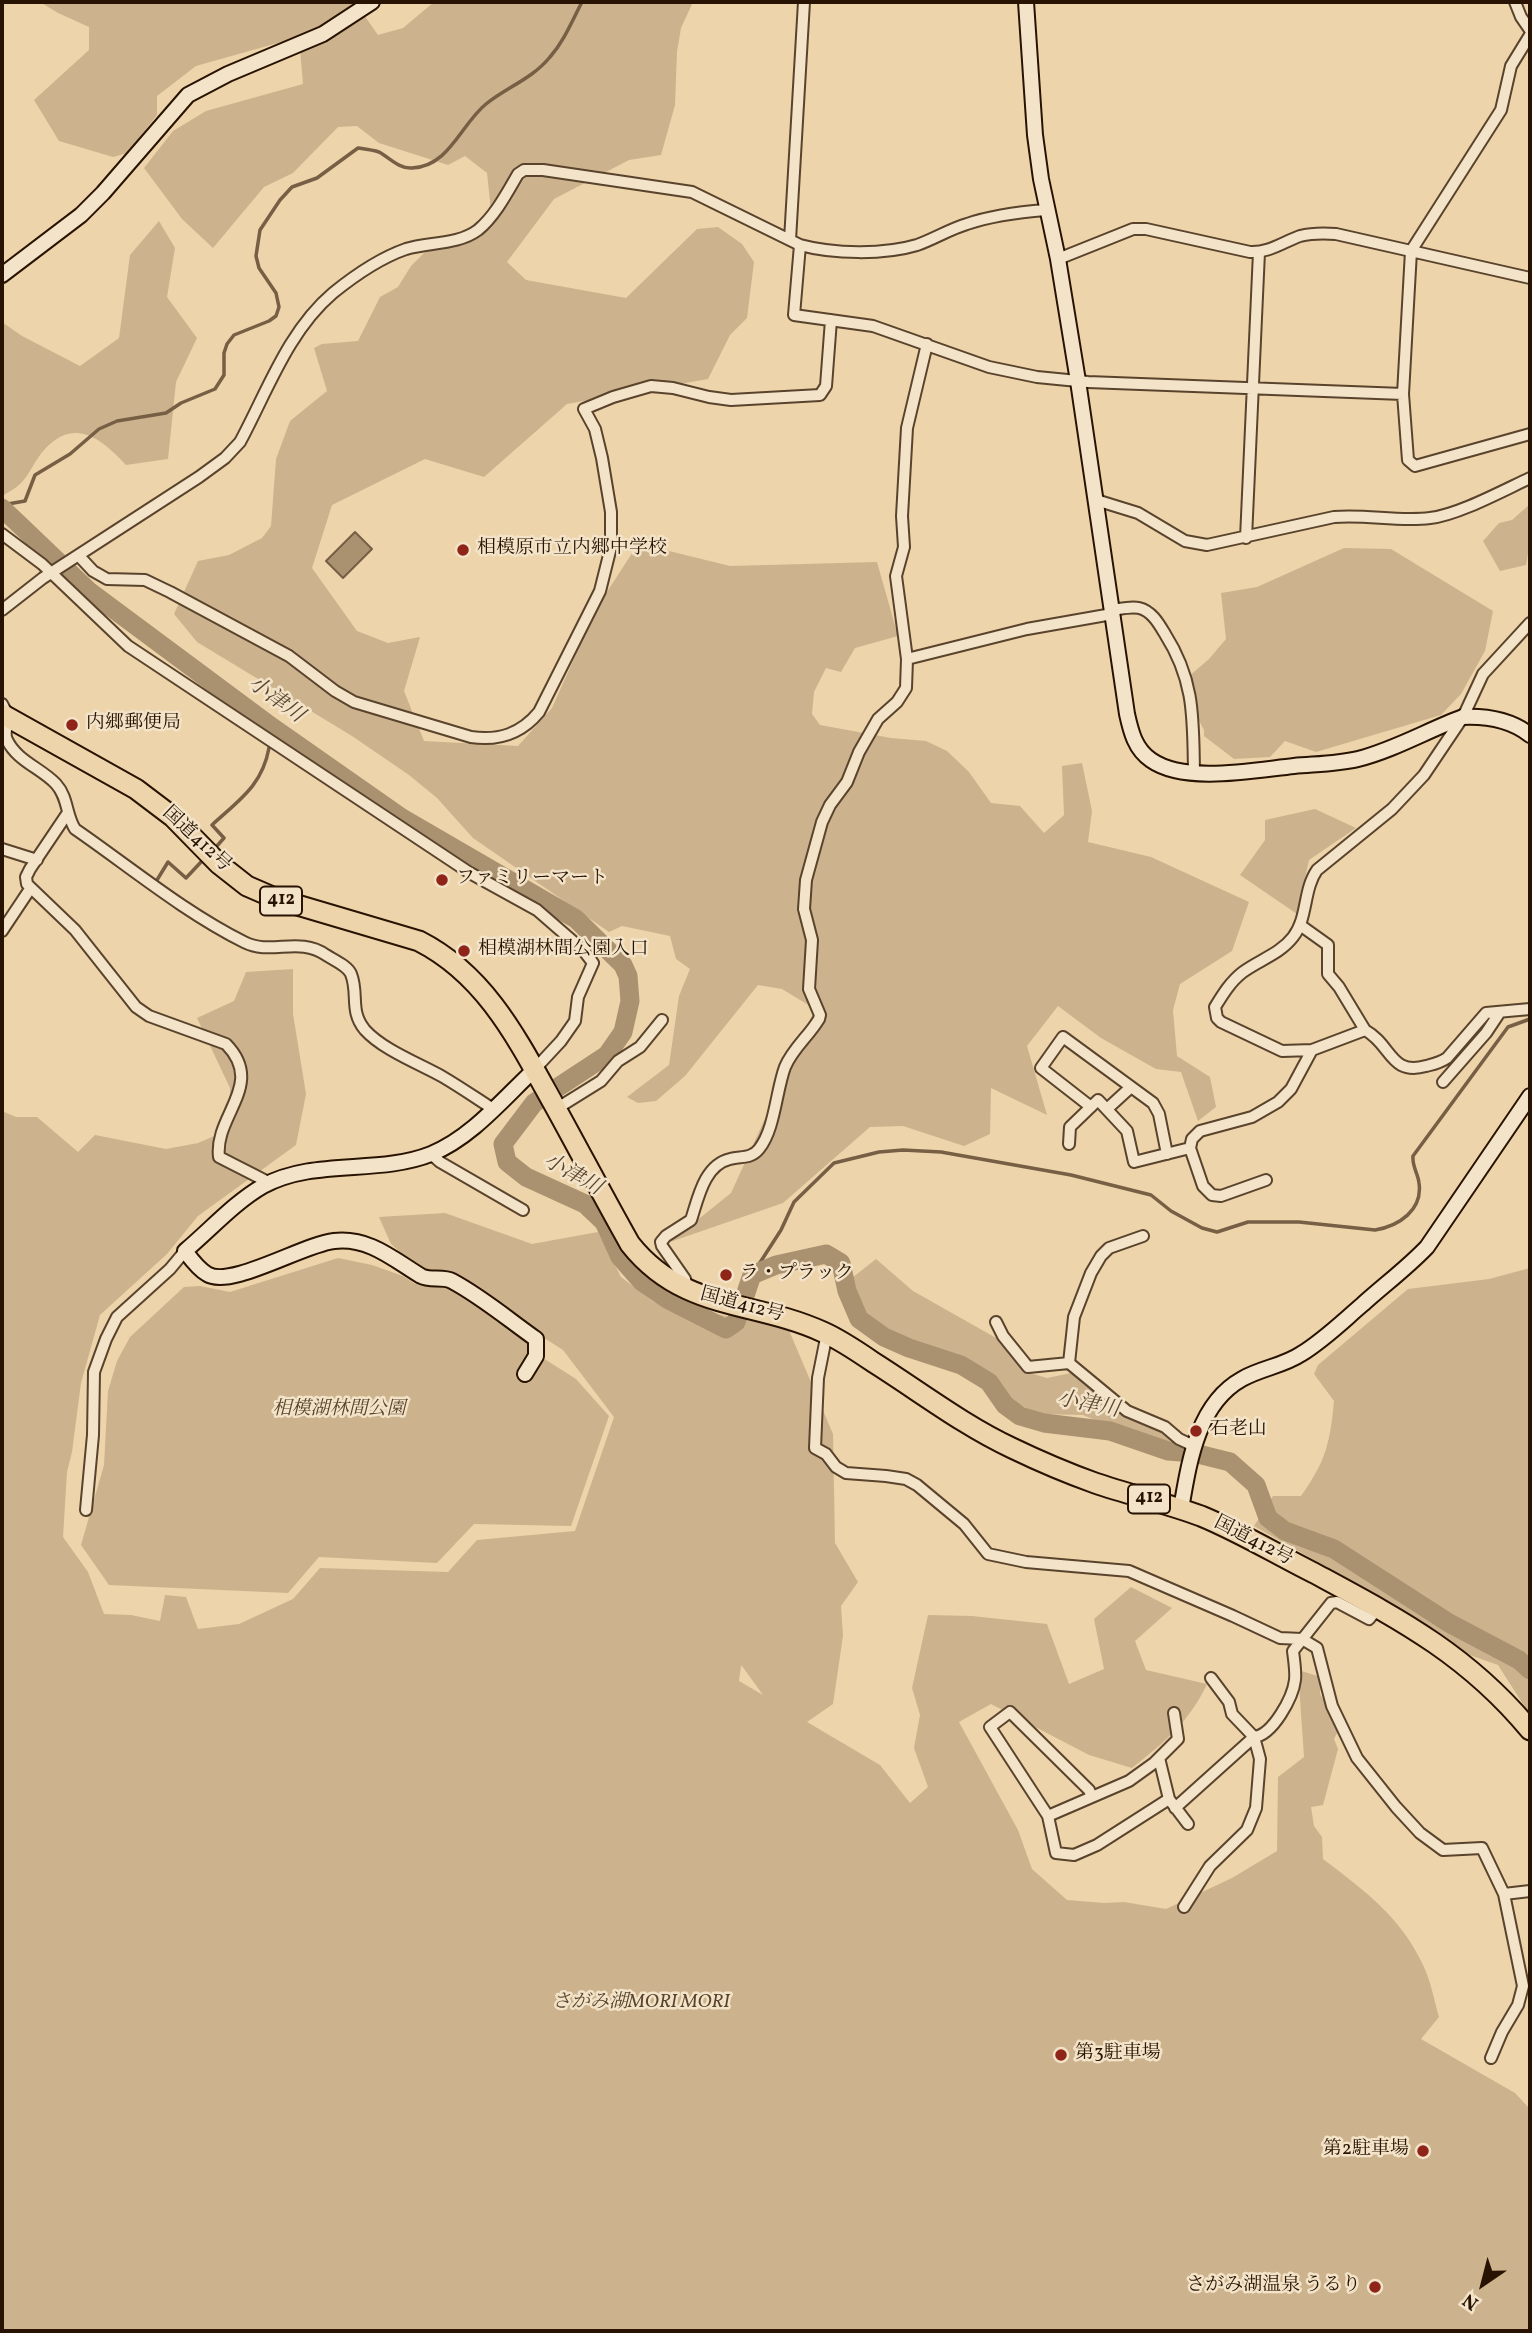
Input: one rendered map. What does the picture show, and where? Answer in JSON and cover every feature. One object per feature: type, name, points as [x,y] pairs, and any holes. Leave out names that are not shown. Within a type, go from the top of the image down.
[{"type":"highway","name":"国道412号","points":[[4,712],[146,795],[173,817],[219,864],[247,886],[277,900],[403,934],[435,949],[467,974],[499,1011],[631,1244],[652,1267],[687,1291],[789,1318],[827,1333],[997,1441],[1094,1482],[1181,1509],[1247,1538],[1425,1635],[1464,1662],[1507,1703],[1530,1730]]},
{"type":"street","points":[[2,275],[81,215],[188,95],[228,74],[323,34],[372,2]]},
{"type":"street","points":[[804,2],[794,315],[873,326],[989,367],[1037,377],[1403,394]]},
{"type":"street","points":[[1026,2],[1035,135],[1046,210],[1058,259],[1128,714],[1135,742],[1150,760],[1160,766],[1194,772],[1234,772],[1359,758],[1463,717],[1480,716],[1498,720],[1512,724],[1530,736]]},
{"type":"street","points":[[1515,2],[1530,33],[1510,66],[1500,110],[1411,251],[1403,394],[1408,460],[1415,466],[1530,434]]},
{"type":"street","points":[[2,610],[51,573],[198,477],[233,451],[292,343],[310,317],[333,294],[369,268],[405,250],[471,234],[490,216],[518,174],[524,170],[543,170],[683,190],[795,242],[832,251],[895,249],[915,245],[984,219],[1046,210]]},
{"type":"street","points":[[1058,259],[1112,236],[1139,229],[1259,252],[1301,236],[1321,233],[1336,234],[1530,278]]},
{"type":"street","points":[[1246,538],[1255,388],[1259,252]]},
{"type":"street","points":[[79,556],[93,571],[107,579],[145,580],[170,592],[289,656],[354,702],[471,737],[491,739],[510,735],[525,727],[539,712],[596,599],[609,563],[612,529],[605,477],[595,429],[584,409],[651,386],[731,400],[820,395],[826,386],[831,320]]},
{"type":"street","points":[[687,1291],[685,1279],[661,1242],[691,1220],[700,1192],[715,1168],[726,1160],[750,1156],[760,1147],[767,1133],[788,1062],[819,1019],[809,989],[812,940],[804,909],[810,860],[822,822],[830,805],[847,782],[859,752],[878,719],[897,702],[906,688],[907,659],[896,576],[904,547],[902,516],[907,428],[927,344]]},
{"type":"street","points":[[1096,500],[1139,513],[1174,535],[1196,544],[1207,545],[1344,516],[1434,518],[1452,513],[1530,478]]},
{"type":"street","points":[[2,534],[42,564],[128,646],[470,873],[537,910],[583,950],[593,963],[578,997],[575,1021],[561,1041],[547,1092]]},
{"type":"street","points":[[907,659],[1027,629],[1135,607],[1144,610],[1156,620],[1172,644],[1189,689],[1194,772]]},
{"type":"street","points":[[1365,1030],[1312,1050],[1282,1051],[1221,1022],[1215,1012],[1220,999],[1237,978],[1283,947],[1300,925],[1309,884],[1317,870],[1405,797],[1442,752],[1463,717],[1483,674],[1530,623]]},
{"type":"street","points":[[4,712],[5,733],[11,747],[56,785],[65,799],[67,814],[75,829],[194,913],[246,943],[258,947],[306,945],[316,948],[348,969],[352,975],[355,1010],[366,1032],[493,1109]]},
{"type":"street","points":[[67,814],[26,877],[30,888],[75,930],[136,1007],[149,1016],[226,1044],[235,1053],[243,1075],[239,1097],[218,1142],[219,1157],[270,1183]]},
{"type":"street","points":[[2,849],[37,860]]},
{"type":"street","points":[[2,931],[30,888]]},
{"type":"street","points":[[1300,925],[1328,945],[1328,974],[1365,1030],[1380,1042],[1401,1066],[1412,1070],[1443,1061],[1483,1015],[1530,1009]]},
{"type":"street","points":[[1443,1082],[1486,1033],[1500,1012]]},
{"type":"street","points":[[86,1510],[93,1435],[94,1372],[117,1317],[170,1269],[185,1251],[245,1199],[270,1183],[292,1175],[406,1162],[432,1154],[463,1134],[493,1109],[547,1092],[601,1081],[618,1061],[640,1047],[662,1020]]},
{"type":"street","points":[[1091,1107],[1041,1068],[1063,1037],[1153,1103],[1159,1114],[1167,1154]]},
{"type":"street","points":[[1266,1180],[1221,1196],[1212,1195],[1203,1186],[1190,1148],[1192,1139],[1200,1131],[1252,1117],[1278,1102],[1292,1089],[1312,1050]]},
{"type":"street","points":[[1107,1110],[1131,1087]]},
{"type":"street","points":[[1181,1509],[1194,1447],[1203,1422],[1215,1403],[1241,1379],[1278,1366],[1315,1345],[1412,1263],[1435,1236],[1530,1096]]},
{"type":"street","points":[[1069,1144],[1070,1127],[1098,1100],[1127,1131],[1134,1162],[1190,1148]]},
{"type":"street","points":[[432,1154],[440,1162],[523,1210]]},
{"type":"street","points":[[1069,1363],[1074,1317],[1091,1273],[1109,1248],[1143,1236]]},
{"type":"street","points":[[185,1251],[208,1275],[219,1279],[235,1276],[304,1249],[334,1241],[364,1243],[393,1255],[425,1278],[450,1280],[537,1339],[536,1356],[525,1374]]},
{"type":"street","points":[[996,1322],[1003,1336],[1028,1367],[1069,1363],[1128,1411],[1165,1427],[1194,1447]]},
{"type":"street","points":[[827,1333],[818,1378],[815,1448],[826,1454],[836,1467],[846,1472],[906,1479],[917,1485],[964,1524],[988,1554],[1026,1562],[1129,1572],[1280,1638],[1302,1639],[1317,1648],[1332,1706],[1357,1758],[1420,1833],[1443,1850],[1482,1848],[1504,1894],[1523,1986],[1518,2005],[1491,2058]]},
{"type":"street","points":[[1091,1797],[1089,1790],[1010,1712],[990,1727],[1048,1816],[1056,1853],[1074,1855],[1172,1803],[1254,1737],[1263,1736],[1272,1728],[1295,1682],[1293,1651],[1331,1603],[1337,1602],[1369,1619],[1378,1608]]},
{"type":"street","points":[[1184,1907],[1210,1866],[1247,1830],[1256,1808],[1259,1759],[1254,1737],[1232,1714],[1229,1702],[1210,1678]]},
{"type":"street","points":[[1048,1816],[1129,1781],[1159,1758],[1178,1739],[1174,1713]]},
{"type":"street","points":[[1159,1758],[1172,1803],[1188,1824]]},
{"type":"street","points":[[1504,1894],[1530,1891]]},
{"type":"green space","points":[[40,2],[355,2],[378,35],[403,28],[434,2],[693,2],[681,28],[677,52],[675,105],[661,155],[629,160],[554,199],[507,262],[526,280],[626,298],[697,229],[718,227],[742,244],[754,262],[747,318],[730,335],[708,379],[567,404],[484,477],[425,459],[332,505],[312,568],[357,631],[388,643],[420,637],[404,691],[424,741],[518,746],[552,708],[596,609],[636,547],[665,550],[730,566],[877,562],[898,636],[855,648],[841,672],[826,668],[814,692],[812,714],[820,725],[891,738],[926,741],[947,751],[969,772],[991,803],[1020,806],[1044,833],[1064,815],[1062,766],[1082,763],[1092,811],[1088,842],[1151,857],[1249,902],[1232,951],[1180,984],[1173,1010],[1177,1056],[1210,1077],[1216,1107],[1198,1121],[1181,1072],[1156,1069],[1101,1038],[1058,1006],[1027,1046],[1047,1115],[991,1088],[990,1134],[964,1146],[903,1126],[870,1127],[783,1203],[670,1242],[731,1193],[815,1009],[782,989],[758,985],[685,1076],[656,1101],[638,1103],[627,1097],[669,1065],[679,996],[690,969],[676,959],[670,936],[622,926],[609,932],[473,838],[437,798],[409,775],[352,736],[197,642],[174,614],[198,561],[229,555],[262,538],[271,526],[276,459],[290,421],[327,391],[314,348],[322,344],[358,341],[380,297],[398,287],[411,266],[424,253],[470,227],[491,211],[487,173],[465,156],[448,165],[379,143],[357,126],[338,127],[293,173],[264,187],[213,248],[182,219],[144,168],[173,131],[206,111],[303,84],[299,37],[196,66],[157,96],[157,115],[127,153],[113,157],[59,141],[34,100],[89,50],[89,27]]},
{"type":"green space","points":[[159,221],[175,248],[167,297],[197,338],[176,382],[168,459],[126,465],[98,440],[78,433],[67,434],[45,449],[24,480],[2,496],[2,322],[22,336],[80,366],[119,338],[130,255]]},
{"type":"green space","points":[[1530,504],[1530,542],[1526,565],[1500,571],[1483,541],[1499,523],[1512,520]]},
{"type":"green space","points":[[1344,548],[1391,549],[1493,611],[1485,651],[1461,694],[1441,715],[1316,752],[1285,741],[1270,757],[1234,759],[1204,736],[1204,730],[1180,684],[1209,659],[1226,639],[1221,593],[1257,587]]},
{"type":"green space","points":[[1315,809],[1356,828],[1309,860],[1297,914],[1240,875],[1265,840],[1265,820]]},
{"type":"green space","name":"さがみ湖MORI MORI","points":[[293,969],[293,1014],[306,1094],[296,1145],[198,1216],[167,1254],[100,1315],[81,1383],[67,1472],[63,1537],[88,1572],[104,1614],[131,1615],[160,1621],[165,1595],[186,1597],[198,1629],[239,1624],[293,1599],[320,1568],[448,1572],[477,1540],[575,1531],[614,1417],[563,1350],[450,1278],[428,1277],[391,1244],[379,1217],[445,1213],[532,1244],[598,1232],[621,1277],[654,1302],[788,1328],[833,1434],[835,1543],[858,1582],[841,1606],[843,1636],[833,1704],[807,1722],[880,1765],[910,1803],[928,1787],[914,1748],[920,1715],[912,1688],[928,1615],[972,1616],[1047,1624],[1069,1684],[1104,1669],[1094,1619],[1131,1587],[1172,1608],[1135,1641],[1146,1670],[1207,1684],[1184,1720],[1132,1768],[1089,1755],[991,1704],[959,1722],[1018,1830],[1032,1869],[1067,1900],[1124,1902],[1166,1909],[1232,1878],[1277,1851],[1278,1777],[1304,1757],[1298,1670],[1321,1677],[1320,1694],[1340,1727],[1334,1739],[1338,1749],[1323,1805],[1311,1807],[1314,1826],[1322,1837],[1323,1859],[1380,1906],[1414,1948],[1428,1977],[1439,2017],[1421,2039],[1515,2093],[1530,2109],[1530,2331],[2,2331],[2,1111],[16,1117],[37,1117],[78,1152],[95,1135],[166,1149],[198,1143],[231,1129],[230,1088],[197,1018],[234,1001],[246,972]],"holes":[[[742,1666],[763,1695],[739,1681]]]},
{"type":"green space","name":"相模湖林間公園","points":[[338,1258],[372,1265],[403,1276],[415,1284],[449,1282],[527,1337],[532,1351],[576,1379],[609,1416],[571,1526],[474,1524],[437,1563],[319,1557],[288,1593],[109,1585],[81,1545],[104,1465],[108,1391],[117,1361],[130,1337],[184,1287],[200,1286],[230,1292]]},
{"type":"green space","points":[[876,1259],[913,1291],[1005,1343],[1023,1371],[1047,1378],[1076,1372],[1125,1413],[1164,1428],[1174,1443],[1121,1431],[1083,1415],[1038,1414],[1013,1401],[980,1368],[939,1350],[892,1337],[862,1315],[852,1278]]},
{"type":"green space","points":[[1530,1268],[1530,1715],[1498,1665],[1461,1652],[1374,1594],[1254,1526],[1273,1496],[1301,1496],[1321,1462],[1331,1429],[1334,1401],[1314,1374],[1318,1365],[1408,1289],[1489,1279]]},
{"type":"shaded area","points":[[355,532],[372,549],[343,578],[326,561]]},
{"type":"waterway","points":[[2,505],[25,501],[35,475],[70,454],[99,429],[117,421],[166,413],[181,403],[215,389],[224,375],[224,353],[234,335],[276,316],[279,307],[276,293],[259,268],[256,256],[260,230],[292,187],[317,178],[358,148],[379,152],[407,168],[425,166],[436,160],[454,143],[486,104],[543,65],[560,44],[582,2]]},
{"type":"waterway","name":"小津川","points":[[2,508],[89,591],[272,727],[402,818],[576,919],[623,965],[628,976],[630,1001],[623,1032],[607,1055],[534,1103],[503,1144],[507,1162],[526,1177],[585,1204],[604,1222],[620,1257],[642,1282],[667,1299],[726,1329],[736,1322],[752,1275],[776,1265],[826,1254],[841,1263],[847,1291],[859,1319],[884,1337],[961,1365],[989,1382],[1005,1405],[1020,1416],[1044,1423],[1110,1431],[1168,1451],[1194,1453],[1230,1462],[1256,1485],[1268,1518],[1285,1531],[1334,1549],[1449,1623],[1519,1660],[1530,1670]]},
{"type":"waterway","name":"小津川","points":[[271,732],[272,727]]},
{"type":"waterway","points":[[216,847],[224,838],[212,825],[240,800],[255,782],[266,761],[269,748]]},
{"type":"waterway","points":[[157,880],[168,862],[186,878],[201,862]]},
{"type":"waterway","points":[[752,1275],[781,1230],[794,1202],[834,1163],[879,1152],[903,1150],[941,1152],[1071,1175],[1151,1195],[1171,1211],[1202,1228],[1217,1232],[1248,1222],[1299,1222],[1375,1230],[1384,1228],[1408,1215],[1417,1201],[1419,1183],[1413,1156],[1508,1027],[1530,1019]]},
{"type":"place","name":"相模原市立内郷中学校","points":[[463,550]]},
{"type":"place","name":"内郷郵便局","points":[[72,725]]},
{"type":"place","name":"ファミリーマート","points":[[442,880]]},
{"type":"place","name":"相模湖林間公園入口","points":[[464,951]]},
{"type":"place","name":"ラ・プラック","points":[[726,1275]]},
{"type":"place","name":"石老山","points":[[1196,1431]]},
{"type":"place","name":"第3駐車場","points":[[1061,2055]]},
{"type":"place","name":"第2駐車場","points":[[1423,2151]]},
{"type":"place","name":"さがみ湖温泉 うるり","points":[[1375,2287]]}]
